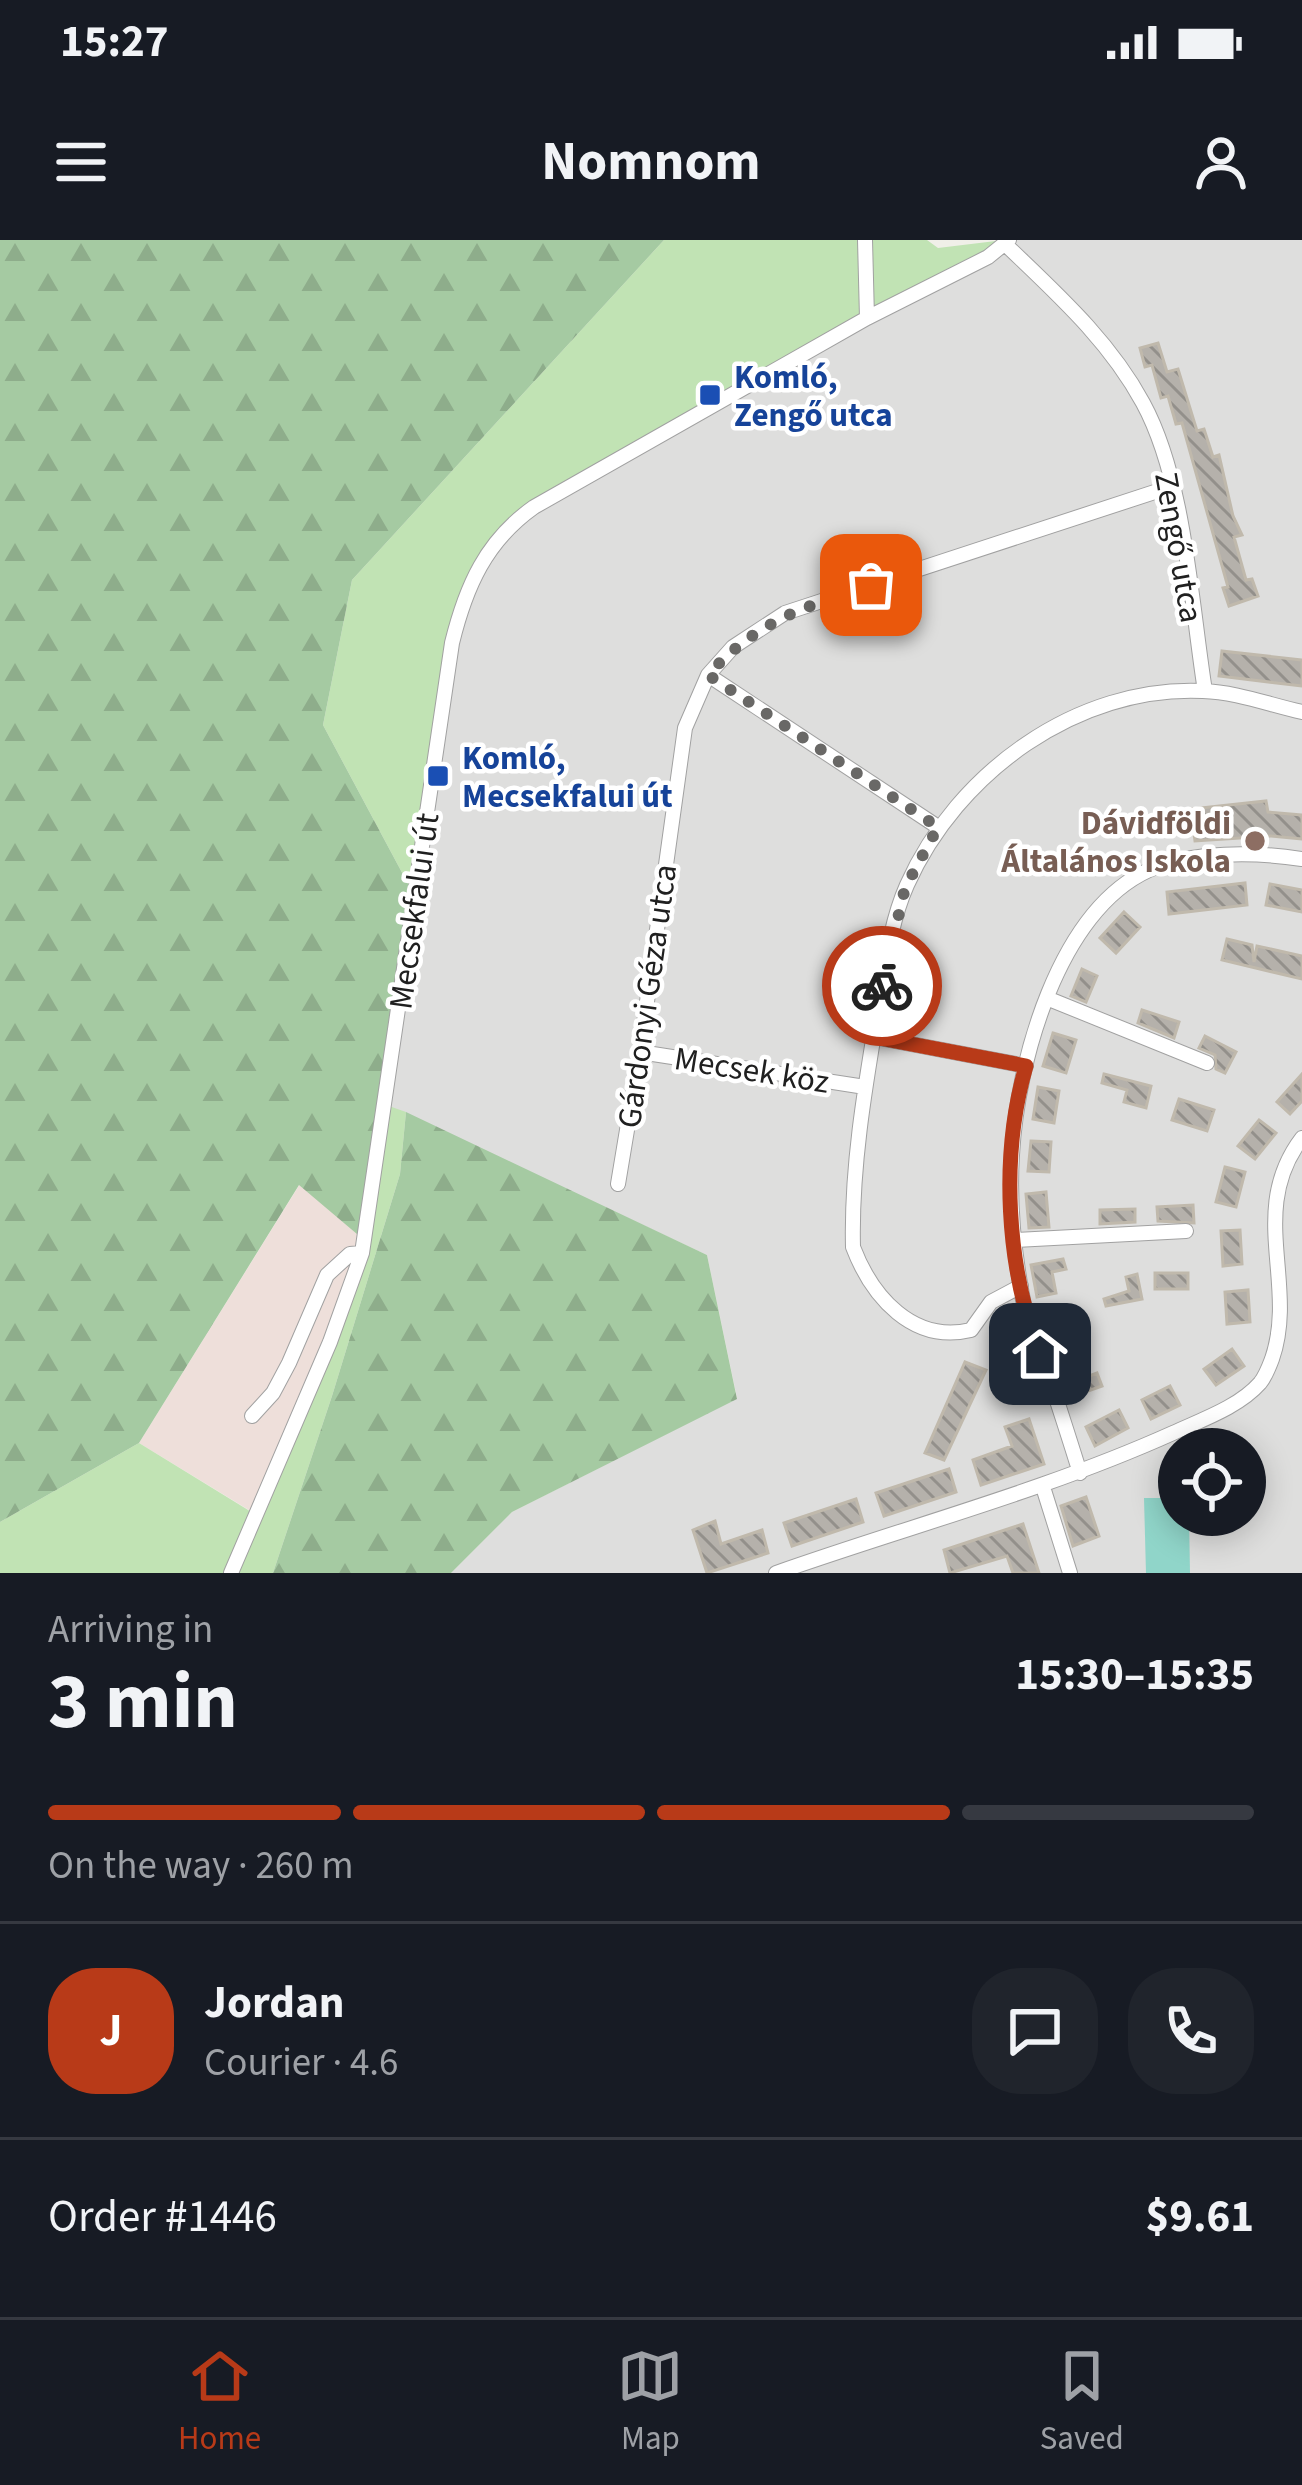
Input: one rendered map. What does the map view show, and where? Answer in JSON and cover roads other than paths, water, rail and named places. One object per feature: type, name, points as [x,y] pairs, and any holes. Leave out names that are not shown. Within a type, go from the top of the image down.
[{"type":"street","points":[[865,240],[867,318]]},
{"type":"street","name":"Mecsekfalui út","points":[[231,1573],[330,1342],[362,1253],[452,643],[472,578],[507,526],[534,506],[867,318],[988,257],[1007,242]]},
{"type":"street","name":"Zengő utca","points":[[1007,242],[1092,329],[1145,406],[1173,486],[1205,691]]},
{"type":"street","name":"Gárdonyi Géza utca","points":[[617,1184],[685,728],[708,675],[733,647],[784,613],[1173,486]]},
{"type":"street","points":[[708,675],[938,827]]},
{"type":"street","points":[[1021,1286],[991,1302],[971,1330],[951,1335],[911,1324],[889,1306],[862,1269],[853,1246],[865,1087],[886,958],[905,888],[938,827],[973,788],[1017,750],[1090,708],[1125,698],[1205,691],[1302,712]]},
{"type":"street","points":[[1080,1473],[1031,1331],[1014,1240],[1012,1156],[1026,1066],[1048,999],[1062,963],[1096,909],[1149,870],[1221,857],[1302,859]]},
{"type":"street","points":[[1048,999],[1207,1063]]},
{"type":"street","points":[[874,1037],[1026,1066]]},
{"type":"street","name":"Mecsek köz","points":[[640,1052],[865,1087]]},
{"type":"street","points":[[776,1573],[1080,1473],[1209,1417],[1263,1381],[1278,1331],[1274,1201],[1287,1158],[1302,1138]]},
{"type":"street","points":[[1014,1240],[1186,1231]]},
{"type":"street","points":[[252,1416],[273,1393],[289,1363],[327,1274],[350,1254],[362,1253]]},
{"type":"street","points":[[1043,1487],[1070,1573]]},
{"type":"place","name":"Komló, Zengő utca","points":[[710,395]]},
{"type":"place","name":"Komló, Mecsekfalui út","points":[[438,776]]},
{"type":"place","name":"Dávidföldi Általános Iskola","points":[[1255,841]]}]
